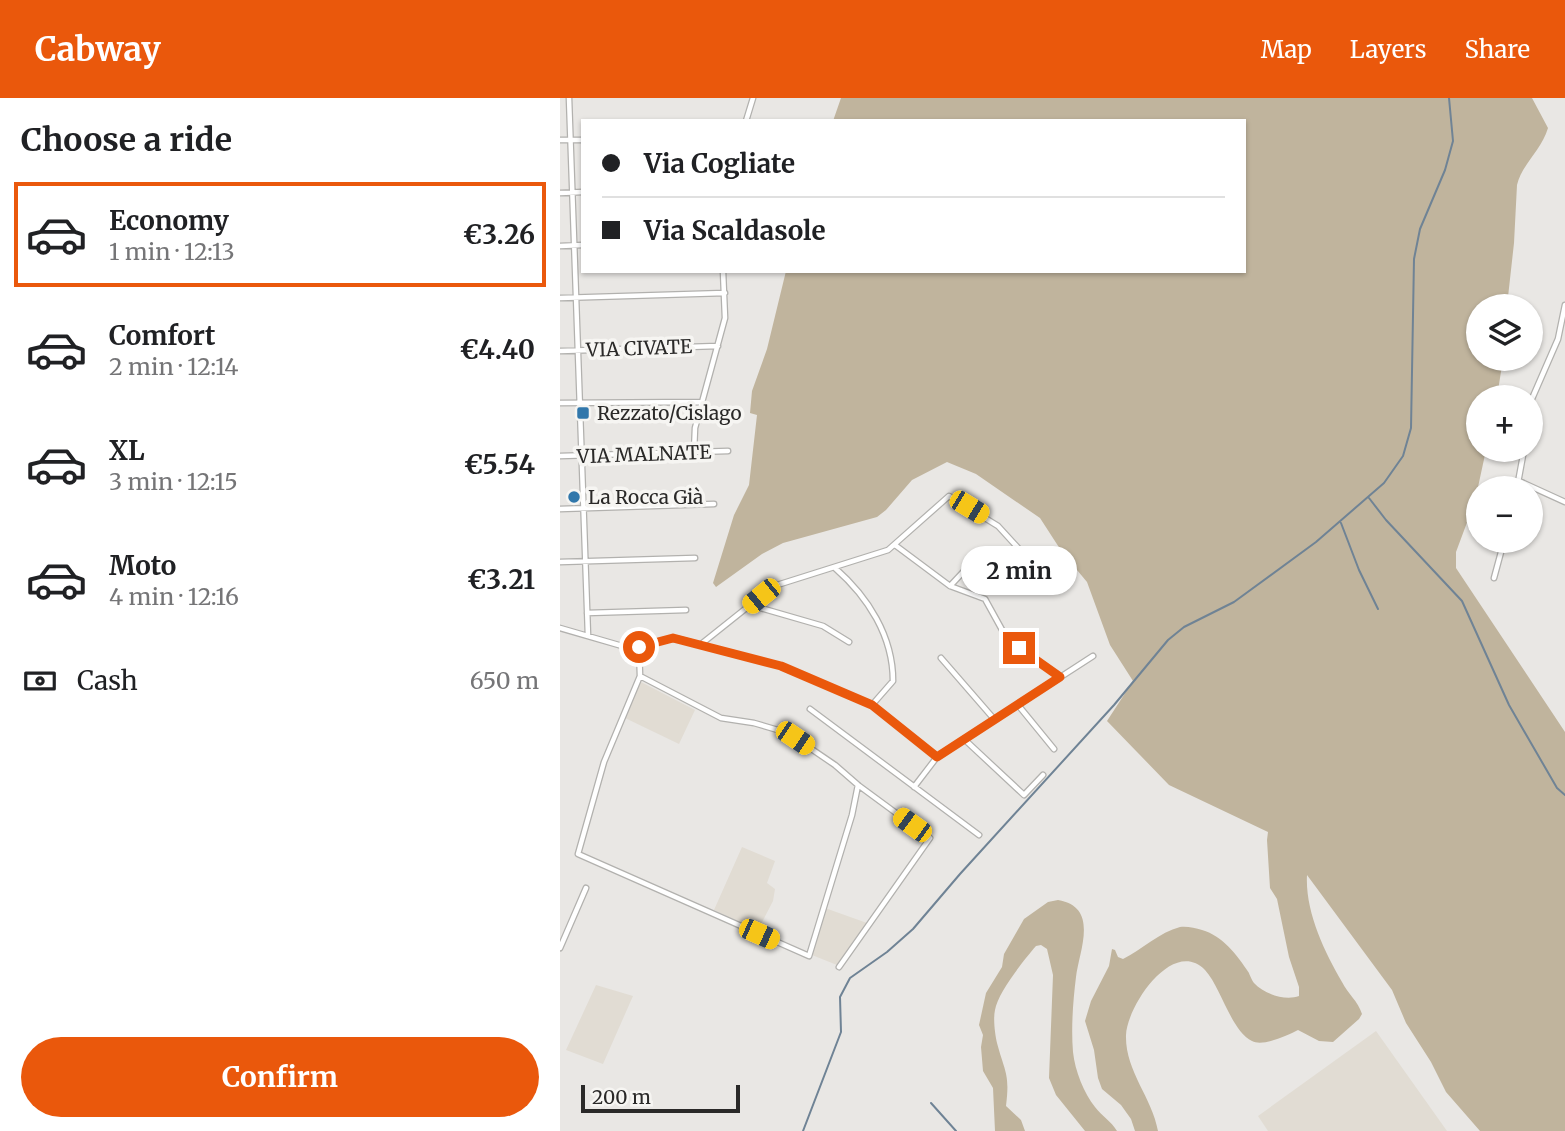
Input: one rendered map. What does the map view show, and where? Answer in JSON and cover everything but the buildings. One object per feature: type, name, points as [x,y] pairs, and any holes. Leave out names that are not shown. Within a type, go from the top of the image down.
[{"type":"street","points":[[569,98],[588,636]]},
{"type":"street","points":[[747,119],[753,98]]},
{"type":"street","points":[[560,140],[581,140]]},
{"type":"street","points":[[560,193],[581,192]]},
{"type":"street","points":[[560,246],[581,245]]},
{"type":"street","points":[[694,452],[695,428],[701,402],[725,318],[723,273]]},
{"type":"street","points":[[560,298],[724,293]]},
{"type":"street","points":[[1538,385],[1559,339],[1565,305]]},
{"type":"street","name":"VIA CIVATE","points":[[560,351],[718,346]]},
{"type":"street","points":[[560,403],[701,402]]},
{"type":"street","name":"VIA MALNATE","points":[[560,456],[728,452]]},
{"type":"street","points":[[1543,492],[1565,502]]},
{"type":"street","points":[[700,645],[779,584],[880,554],[895,545],[948,496],[992,521],[1052,585]]},
{"type":"street","points":[[560,509],[715,504]]},
{"type":"street","points":[[895,545],[950,586],[985,599],[1008,639],[1060,677]]},
{"type":"street","points":[[950,586],[968,569],[1004,563],[1020,550]]},
{"type":"street","points":[[1494,578],[1501,553]]},
{"type":"street","points":[[560,562],[695,558]]},
{"type":"street","points":[[835,567],[863,595],[889,649],[893,681],[872,705]]},
{"type":"street","points":[[750,605],[824,626],[849,642]]},
{"type":"street","points":[[587,613],[686,610]]},
{"type":"street","points":[[560,628],[626,647],[639,647],[670,638],[781,666],[872,705],[937,757]]},
{"type":"street","points":[[639,647],[640,676],[604,762],[578,853],[809,956],[852,815],[858,785]]},
{"type":"street","points":[[914,787],[937,757],[1093,656]]},
{"type":"street","points":[[941,658],[994,719]]},
{"type":"street","points":[[640,676],[701,710],[721,718],[754,723],[788,733],[833,763],[858,785],[930,838],[839,967]]},
{"type":"street","points":[[1018,705],[1054,749]]},
{"type":"street","points":[[810,709],[979,835]]},
{"type":"street","points":[[964,739],[1024,794],[1043,775]]},
{"type":"street","points":[[560,948],[586,888]]},
{"type":"shaded area","points":[[841,98],[1532,98],[1548,128],[1517,185],[1508,294],[1466,294],[1466,371],[1501,371],[1499,385],[1466,385],[1466,462],[1483,462],[1480,476],[1466,476],[1466,525],[1456,552],[1456,568],[1565,732],[1565,1131],[1480,1131],[1446,1092],[1406,1023],[1392,990],[1307,875],[1312,917],[1335,970],[1360,1009],[1362,1014],[1359,1019],[1333,1042],[1319,1041],[1298,1030],[1275,1040],[1262,1043],[1252,1041],[1232,1019],[1205,970],[1192,962],[1179,962],[1166,968],[1143,993],[1128,1023],[1126,1035],[1130,1060],[1158,1131],[1135,1131],[1131,1119],[1121,1105],[1102,1089],[1085,1021],[1091,1001],[1109,966],[1112,949],[1123,959],[1173,929],[1197,929],[1210,933],[1229,947],[1254,983],[1263,990],[1281,997],[1299,996],[1277,899],[1270,888],[1268,832],[1169,785],[1107,721],[1133,681],[1110,645],[1087,582],[1062,552],[1040,518],[976,474],[947,462],[912,480],[877,517],[783,543],[762,554],[716,587],[713,583],[734,515],[749,485],[757,415],[750,413],[752,391],[767,349],[786,273],[1246,273],[1246,119],[834,119]]},
{"type":"shaded area","points":[[641,682],[695,710],[679,744],[625,718]]},
{"type":"shaded area","points":[[742,847],[775,861],[767,883],[775,889],[773,901],[758,930],[714,910]]},
{"type":"shaded area","points":[[1058,900],[1071,904],[1079,911],[1083,921],[1083,943],[1076,977],[1073,1014],[1072,1043],[1076,1067],[1091,1101],[1117,1131],[1085,1131],[1056,1095],[1049,1078],[1053,975],[1047,949],[1041,945],[1036,946],[1012,976],[1001,994],[994,1014],[996,1039],[1007,1079],[1006,1106],[1021,1120],[1025,1131],[995,1131],[993,1088],[983,1071],[983,1035],[979,1025],[986,993],[1002,967],[1004,954],[1024,919],[1048,902]]},
{"type":"shaded area","points":[[825,908],[867,923],[837,965],[812,955]]},
{"type":"shaded area","points":[[596,985],[633,996],[603,1064],[566,1050]]},
{"type":"shaded area","points":[[1376,1031],[1447,1131],[1268,1131],[1258,1116]]},
{"type":"waterway","points":[[803,1131],[841,1032],[840,997],[850,978],[887,952],[913,929],[1114,705],[1168,640],[1184,627],[1234,602],[1316,542],[1384,483],[1403,456],[1411,428],[1414,259],[1420,229],[1445,170],[1453,141],[1449,98]]},
{"type":"waterway","points":[[1369,498],[1386,520],[1462,601],[1509,705],[1557,788],[1565,795]]},
{"type":"waterway","points":[[1341,523],[1378,609]]},
{"type":"waterway","points":[[931,1103],[956,1131]]},
{"type":"place","name":"Rezzato/Cislago","points":[[583,413]]},
{"type":"place","name":"La Rocca Già","points":[[574,497]]},
{"type":"route","points":[[639,647],[673,638],[781,666],[872,705],[937,757],[1060,677],[1019,648]]}]
